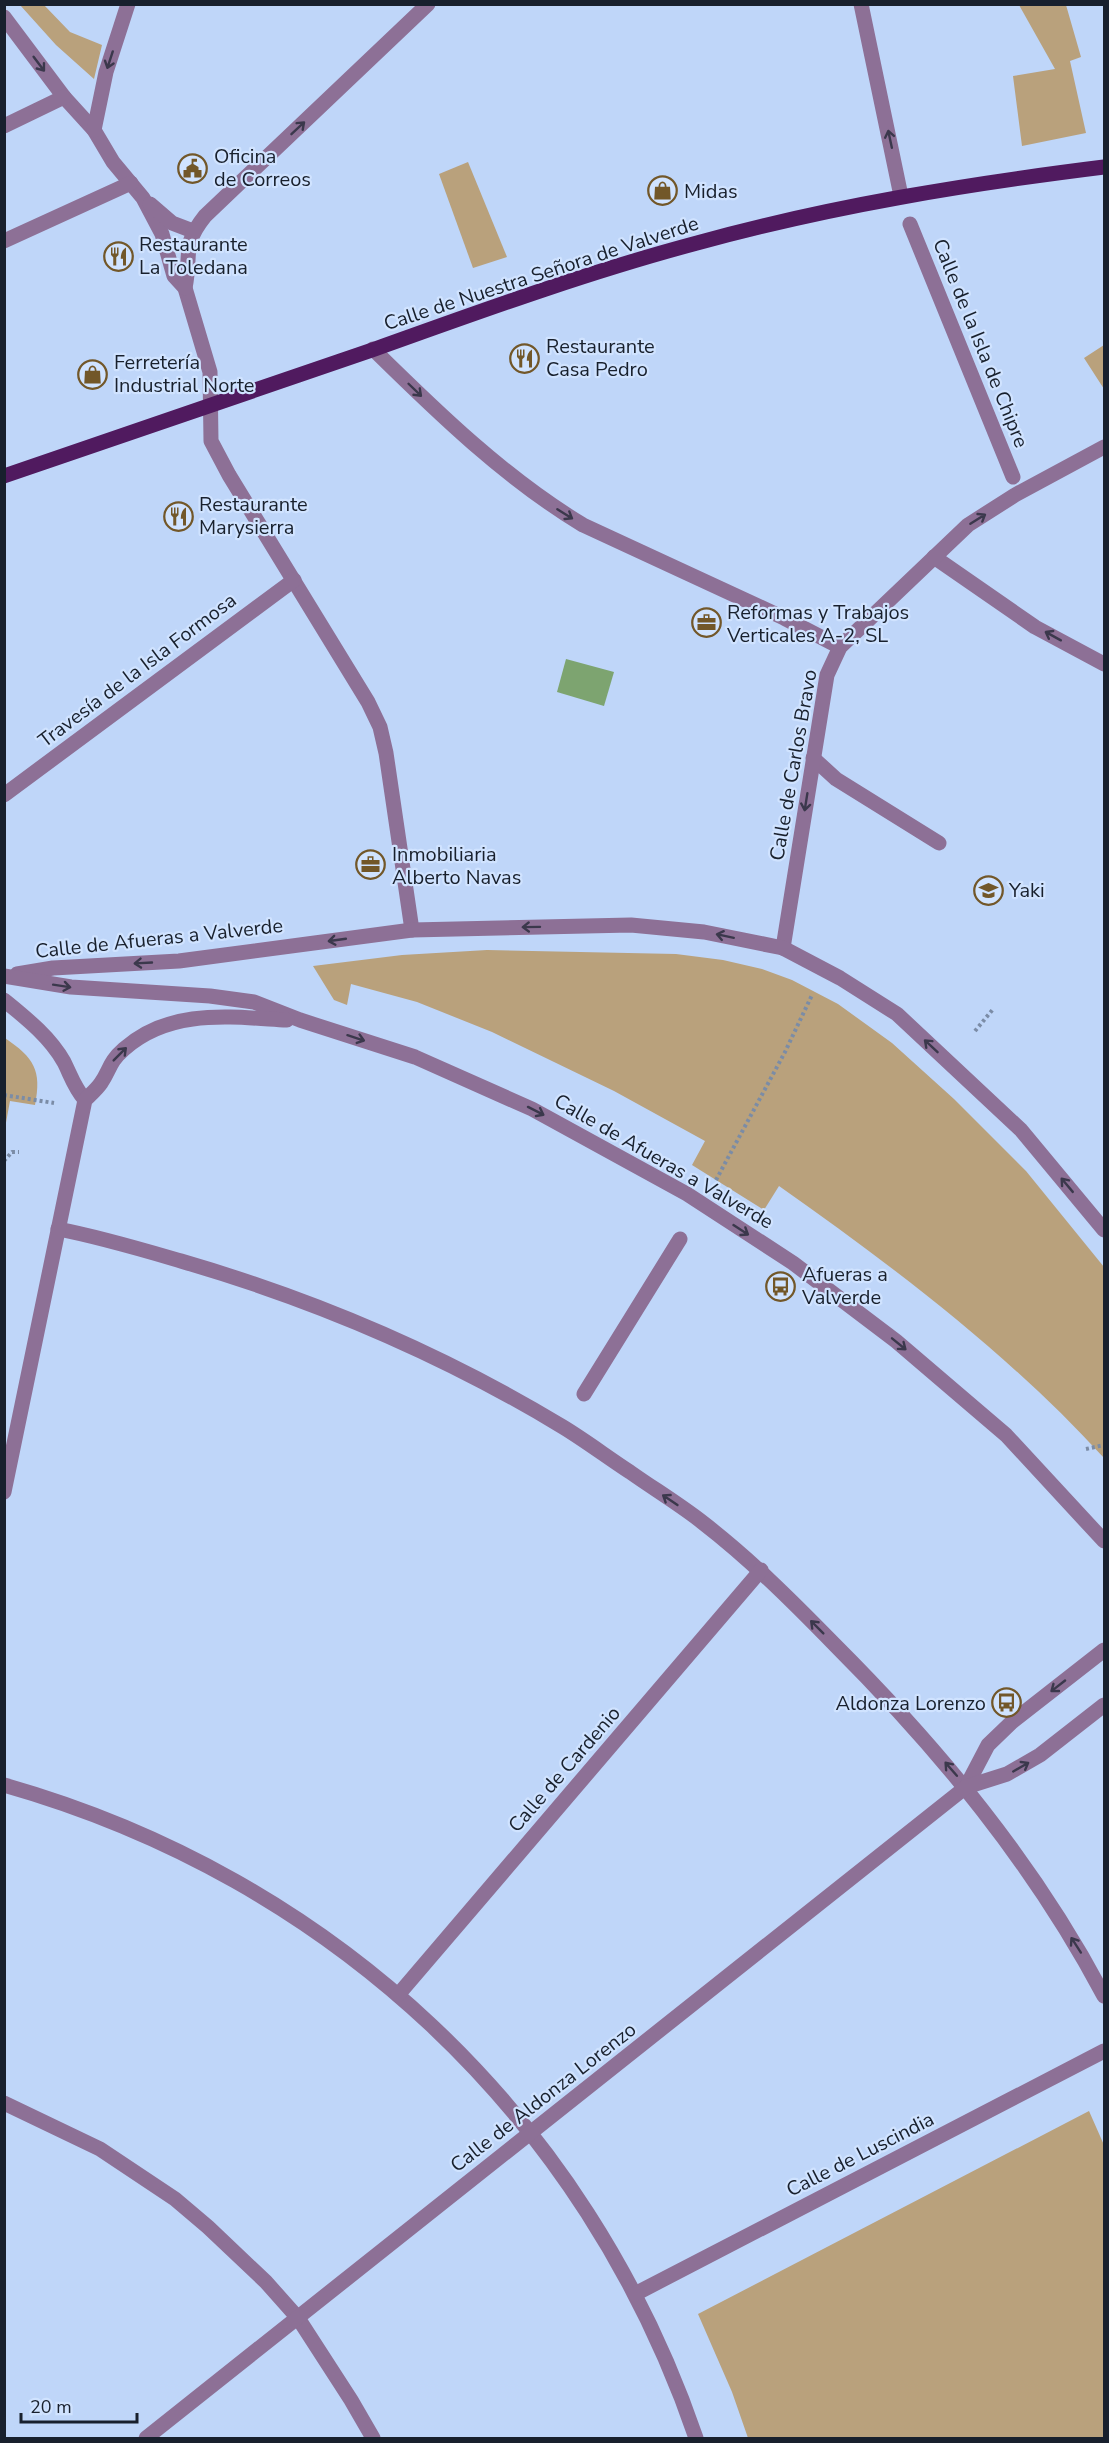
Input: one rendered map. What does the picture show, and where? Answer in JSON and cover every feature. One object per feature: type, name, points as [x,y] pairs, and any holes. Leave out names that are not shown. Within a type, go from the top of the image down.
[{"type":"main road","name":"Calle de Nuestra Señora de Valverde","points":[[4,476],[596,273],[697,243],[798,217],[902,196],[1104,167]]},
{"type":"street","points":[[94,130],[106,72],[128,4]]},
{"type":"street","points":[[185,288],[189,268],[187,246],[193,231],[214,208],[428,4]]},
{"type":"street","points":[[861,4],[902,196]]},
{"type":"street","points":[[4,17],[64,97],[94,130],[113,162],[143,198],[172,223],[193,231]]},
{"type":"street","points":[[4,126],[64,97]]},
{"type":"street","points":[[4,241],[131,183]]},
{"type":"street","points":[[143,198],[162,234],[174,276],[185,288],[210,372],[211,441],[368,702],[380,727],[386,753],[412,930]]},
{"type":"street","name":"Calle de la Isla de Chipre","points":[[910,224],[1013,477]]},
{"type":"street","points":[[373,349],[450,423],[532,492],[557,509],[583,525],[784,618],[840,647]]},
{"type":"street","name":"Calle de Carlos Bravo","points":[[783,948],[827,675],[840,647],[934,557],[978,519],[1015,495],[1104,447]]},
{"type":"street","points":[[934,557],[1035,627],[1104,664]]},
{"type":"street","name":"Travesía de la Isla Formosa","points":[[4,795],[294,579]]},
{"type":"street","points":[[813,758],[836,779],[939,843]]},
{"type":"street","name":"Calle de Afueras a Valverde","points":[[1104,1230],[1021,1130],[897,1014],[840,978],[783,948],[705,932],[631,925],[412,930],[179,961],[53,968],[4,976],[71,987],[210,996],[255,1002],[300,1020],[415,1057],[532,1109],[687,1194],[793,1263],[896,1341],[1006,1435],[1104,1541]]},
{"type":"street","points":[[4,1000],[35,1025],[64,1061],[74,1087],[85,1100]]},
{"type":"street","points":[[4,1492],[85,1100],[101,1084],[109,1065],[124,1048],[156,1027],[194,1017],[224,1016],[300,1020]]},
{"type":"street","points":[[58,1229],[100,1237],[254,1282],[359,1323],[472,1377],[563,1428],[699,1520],[761,1570],[858,1667],[966,1787],[1042,1892],[1087,1962],[1104,1996]]},
{"type":"street","points":[[584,1394],[680,1239]]},
{"type":"street","name":"Calle de Cardenio","points":[[398,1995],[761,1570]]},
{"type":"street","name":"Calle de Aldonza Lorenzo","points":[[966,1787],[988,1745],[1013,1721],[1104,1650]]},
{"type":"street","name":"Calle de Aldonza Lorenzo","points":[[146,2439],[966,1787],[1007,1774],[1040,1755],[1104,1705]]},
{"type":"street","points":[[4,1785],[140,1834],[220,1872],[255,1892],[332,1943],[444,2035],[532,2133],[600,2232],[661,2346],[696,2439]]},
{"type":"street","name":"Calle de Luscindia","points":[[635,2294],[1104,2051]]},
{"type":"street","points":[[4,2103],[100,2149],[175,2199],[208,2227],[266,2282],[297,2318],[351,2400],[373,2439]]},
{"type":"path","points":[[716,1180],[785,1052],[813,992]]},
{"type":"path","points":[[975,1031],[994,1008]]},
{"type":"path","points":[[4,1095],[55,1104]]},
{"type":"path","points":[[4,1161],[12,1152],[19,1152]]},
{"type":"path","points":[[1086,1449],[1104,1445]]},
{"type":"shaded area","points":[[20,5],[44,5],[70,32],[102,45],[94,79],[56,45]]},
{"type":"shaded area","points":[[1019,5],[1066,5],[1081,57],[1070,61],[1086,133],[1022,146],[1013,76],[1055,69]]},
{"type":"shaded area","points":[[468,162],[507,257],[473,268],[439,174]]},
{"type":"shaded area","points":[[1104,345],[1104,389],[1084,358]]},
{"type":"shaded area","points":[[566,659],[614,672],[604,706],[557,692]]},
{"type":"shaded area","points":[[487,950],[676,954],[723,960],[762,969],[792,980],[838,1004],[892,1043],[954,1099],[1026,1171],[1104,1267],[1104,1458],[1029,1383],[949,1313],[865,1248],[779,1186],[764,1210],[692,1165],[705,1141],[614,1091],[492,1032],[417,1002],[351,984],[347,1005],[334,1000],[313,966],[402,955]]},
{"type":"shaded area","points":[[5,1038],[23,1052],[34,1066],[37,1093],[35,1105],[10,1101],[5,1128]]},
{"type":"shaded area","points":[[1089,2111],[1104,2145],[1104,2438],[748,2438],[732,2392],[698,2314]]},
{"type":"place","name":"Oficina de Correos","points":[[193,168]]},
{"type":"place","name":"Midas","points":[[663,191]]},
{"type":"place","name":"Restaurante La Toledana","points":[[118,256]]},
{"type":"place","name":"Restaurante Casa Pedro","points":[[525,358]]},
{"type":"place","name":"Ferretería Industrial Norte","points":[[93,374]]},
{"type":"place","name":"Restaurante Marysierra","points":[[178,516]]},
{"type":"place","name":"Reformas y Trabajos Verticales A-2, SL","points":[[706,623]]},
{"type":"place","name":"Inmobiliaria Alberto Navas","points":[[371,865]]},
{"type":"place","name":"Yaki","points":[[988,890]]},
{"type":"place","name":"Afueras a Valverde","points":[[781,1286]]},
{"type":"place","name":"Aldonza Lorenzo","points":[[1007,1703]]}]
